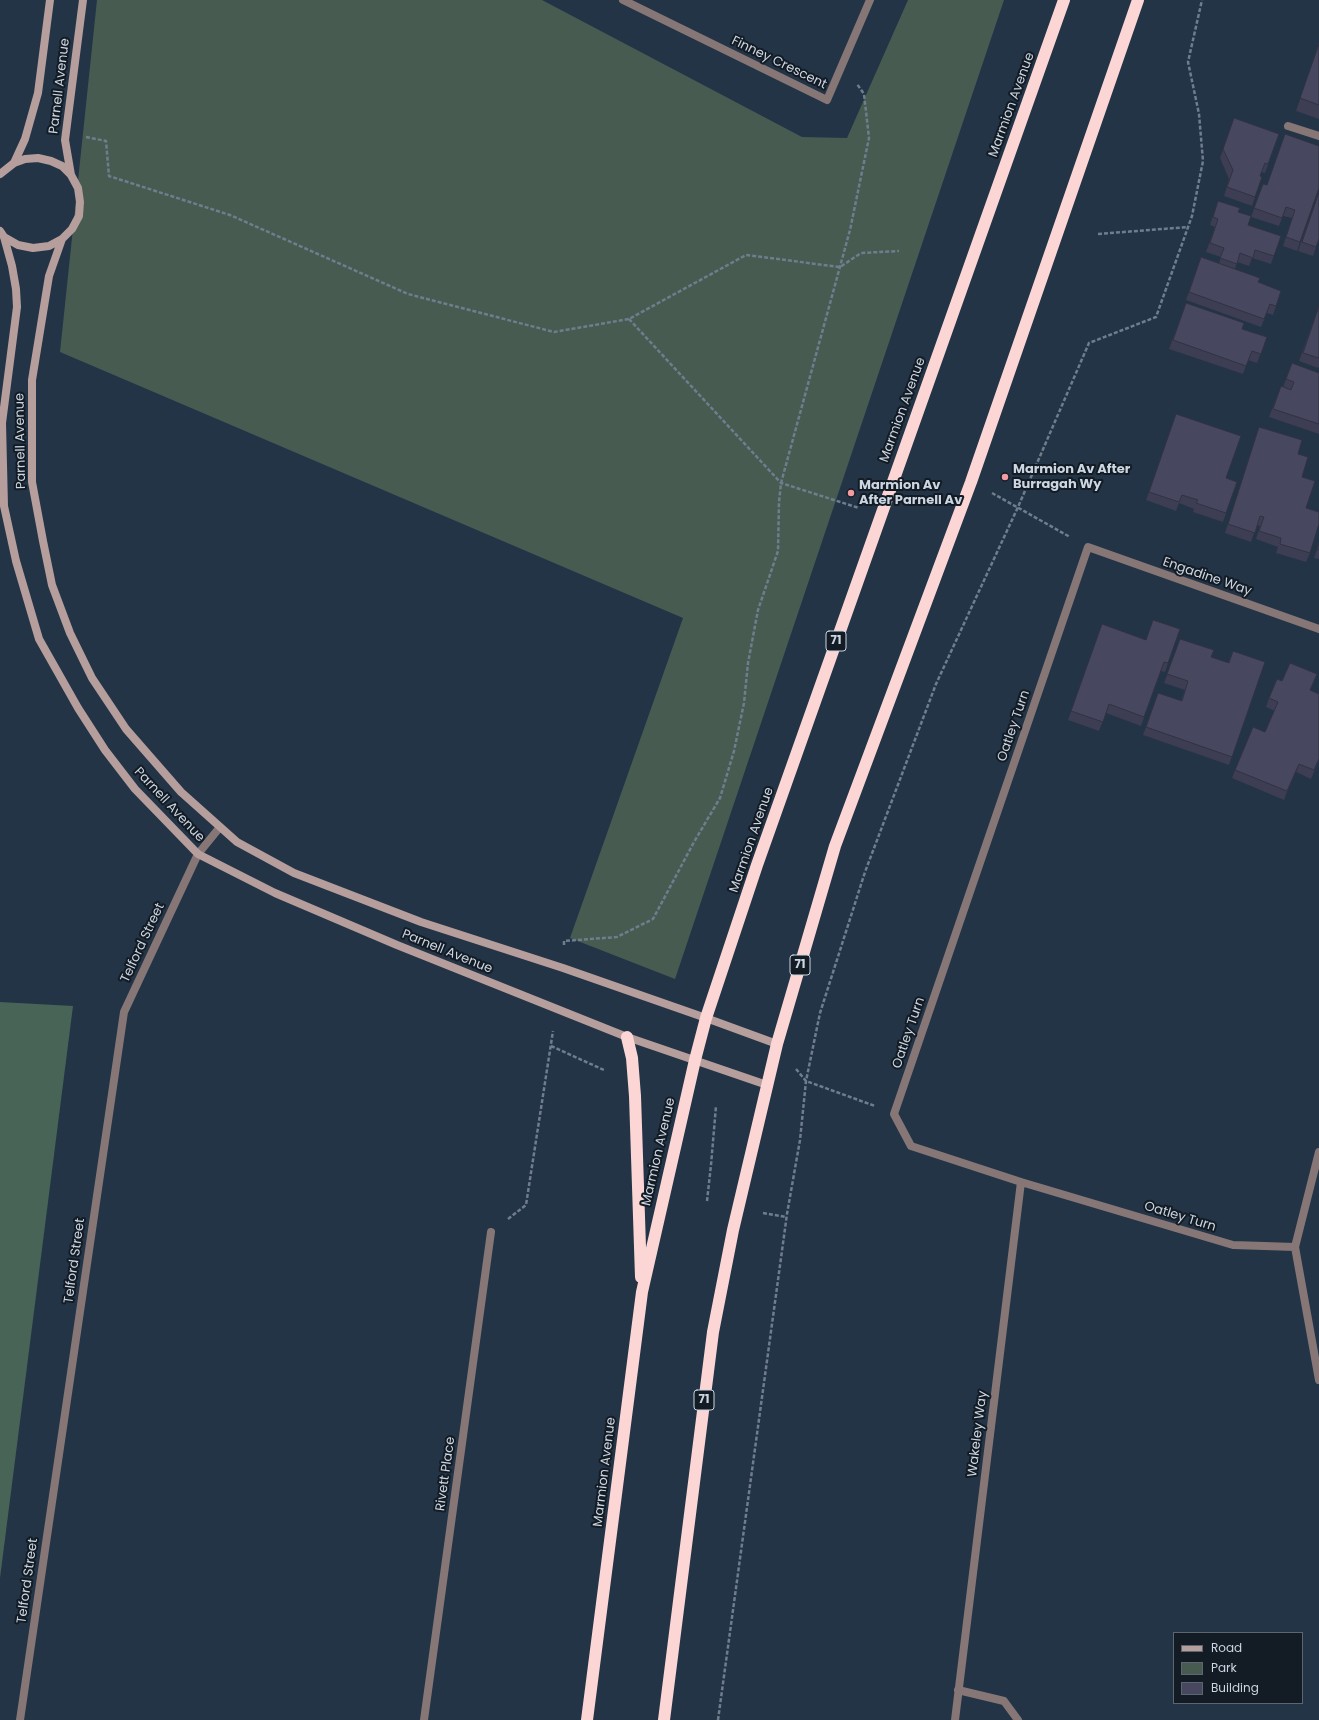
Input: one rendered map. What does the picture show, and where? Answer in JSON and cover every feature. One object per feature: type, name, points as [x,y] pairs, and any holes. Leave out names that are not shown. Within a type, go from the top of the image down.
[{"type":"highway","name":"Marmion Avenue","points":[[587,1720],[642,1292],[706,1018],[760,858],[1064,0]]},
{"type":"highway","name":"71","points":[[664,1720],[713,1332],[733,1230],[766,1085],[777,1044],[835,846],[971,482],[1138,0]]},
{"type":"highway","points":[[627,1036],[632,1058],[635,1096],[642,1292]]},
{"type":"street","name":"Parnell Avenue","points":[[14,163],[25,138],[38,93],[50,0]]},
{"type":"street","name":"Parnell Avenue","points":[[71,175],[65,140],[83,0]]},
{"type":"street","name":"Finney Crescent","points":[[623,0],[827,100],[870,0]]},
{"type":"street","points":[[1288,126],[1319,136]]},
{"type":"street","name":"Parnell Avenue","points":[[0,174],[14,163],[26,158],[51,160],[62,166],[71,175],[78,188],[80,202],[79,216],[72,230],[62,239],[49,246],[33,248],[18,245],[2,234]]},
{"type":"street","name":"Parnell Avenue","points":[[2,234],[12,266],[17,307],[2,423],[4,506],[16,561],[39,638],[78,708],[105,750],[135,789],[198,854],[275,893],[397,945],[557,1009],[627,1036],[766,1085]]},
{"type":"street","name":"Parnell Avenue","points":[[62,239],[49,276],[32,380],[32,482],[52,585],[70,633],[92,678],[126,729],[181,792],[237,842],[294,873],[421,922],[563,968],[777,1044]]},
{"type":"street","name":"Engadine Way","points":[[1088,547],[1319,629]]},
{"type":"street","name":"Oatley Turn","points":[[1088,547],[894,1114],[911,1146],[1021,1182],[1233,1245],[1295,1247]]},
{"type":"street","name":"Telford Street","points":[[20,1720],[124,1012],[198,854],[220,827]]},
{"type":"street","points":[[1319,1152],[1295,1247],[1319,1380]]},
{"type":"street","name":"Wakeley Way","points":[[954,1720],[1021,1182]]},
{"type":"street","name":"Rivett Place","points":[[424,1720],[492,1232]]},
{"type":"street","points":[[958,1690],[1004,1701],[1018,1720]]},
{"type":"path","points":[[718,1720],[786,1217],[800,1140],[806,1081],[820,1013],[865,872],[936,684],[1018,508],[1089,343],[1156,317],[1192,216],[1203,161],[1199,114],[1188,62],[1202,0]]},
{"type":"path","points":[[563,968],[564,941],[617,937],[653,919],[694,842],[720,798],[734,751],[744,704],[748,662],[758,610],[778,551],[781,483],[850,230],[869,138],[864,94],[843,64]]},
{"type":"path","points":[[66,133],[106,141],[109,176],[230,215],[408,294],[554,332],[629,319],[746,255],[840,267],[861,253],[899,251]]},
{"type":"path","points":[[1098,234],[1188,227]]},
{"type":"path","points":[[629,319],[781,483],[881,514]]},
{"type":"path","points":[[971,482],[1088,547]]},
{"type":"path","points":[[492,1232],[526,1205],[557,1009]]},
{"type":"path","points":[[777,1044],[806,1081],[894,1114]]},
{"type":"path","points":[[551,1046],[604,1070]]},
{"type":"path","points":[[706,1201],[711,1165],[716,1106]]},
{"type":"path","points":[[762,1213],[786,1217]]},
{"type":"green space","points":[[97,0],[542,0],[802,137],[847,138],[908,0],[1004,0],[675,979],[570,938],[683,618],[60,352]]},
{"type":"green space","points":[[0,1002],[73,1006],[0,1578]]},
{"type":"building","points":[[1319,44],[1319,105],[1300,98]]},
{"type":"building","points":[[1234,118],[1279,134],[1268,164],[1265,163],[1260,176],[1262,177],[1255,197],[1227,187],[1233,170],[1223,149]]},
{"type":"building","points":[[1285,134],[1319,146],[1319,188],[1300,242],[1286,237],[1295,210],[1286,207],[1282,218],[1254,208],[1263,184],[1267,185]]},
{"type":"building","points":[[1319,192],[1319,239],[1316,247],[1302,242]]},
{"type":"building","points":[[1218,201],[1240,208],[1238,212],[1251,216],[1248,225],[1281,236],[1274,256],[1255,250],[1253,258],[1240,253],[1237,264],[1220,258],[1224,248],[1210,243],[1218,219],[1213,217]]},
{"type":"building","points":[[1201,257],[1260,278],[1258,282],[1281,291],[1276,306],[1270,304],[1264,319],[1189,292]]},
{"type":"building","points":[[1186,303],[1244,323],[1242,329],[1267,337],[1261,354],[1252,351],[1246,366],[1173,340]]},
{"type":"building","points":[[1319,306],[1319,358],[1303,353]]},
{"type":"building","points":[[1292,363],[1319,373],[1319,424],[1273,409],[1281,386],[1291,390],[1294,382],[1286,379]]},
{"type":"building","points":[[1176,414],[1241,436],[1226,478],[1237,482],[1226,513],[1196,503],[1198,500],[1182,495],[1179,502],[1149,492]]},
{"type":"building","points":[[1259,427],[1302,440],[1298,454],[1308,457],[1302,477],[1315,481],[1306,508],[1319,512],[1319,524],[1310,553],[1280,544],[1281,538],[1259,531],[1264,517],[1260,516],[1255,533],[1228,524]]},
{"type":"building","points":[[1153,620],[1180,629],[1168,663],[1164,662],[1144,717],[1109,704],[1103,722],[1071,711],[1102,624],[1146,640]]},
{"type":"building","points":[[1180,639],[1214,650],[1211,657],[1229,663],[1233,651],[1265,662],[1232,757],[1146,727],[1158,693],[1182,701],[1188,681],[1167,674]]},
{"type":"building","points":[[1290,663],[1317,674],[1310,690],[1319,694],[1319,759],[1314,770],[1299,764],[1287,791],[1235,770],[1253,727],[1265,732],[1278,702],[1269,698],[1277,679],[1282,681]]},
{"type":"place","name":"Marmion Av After Burragah Wy","points":[[1005,477]]},
{"type":"place","name":"Marmion Av After Parnell Av","points":[[851,493]]}]
